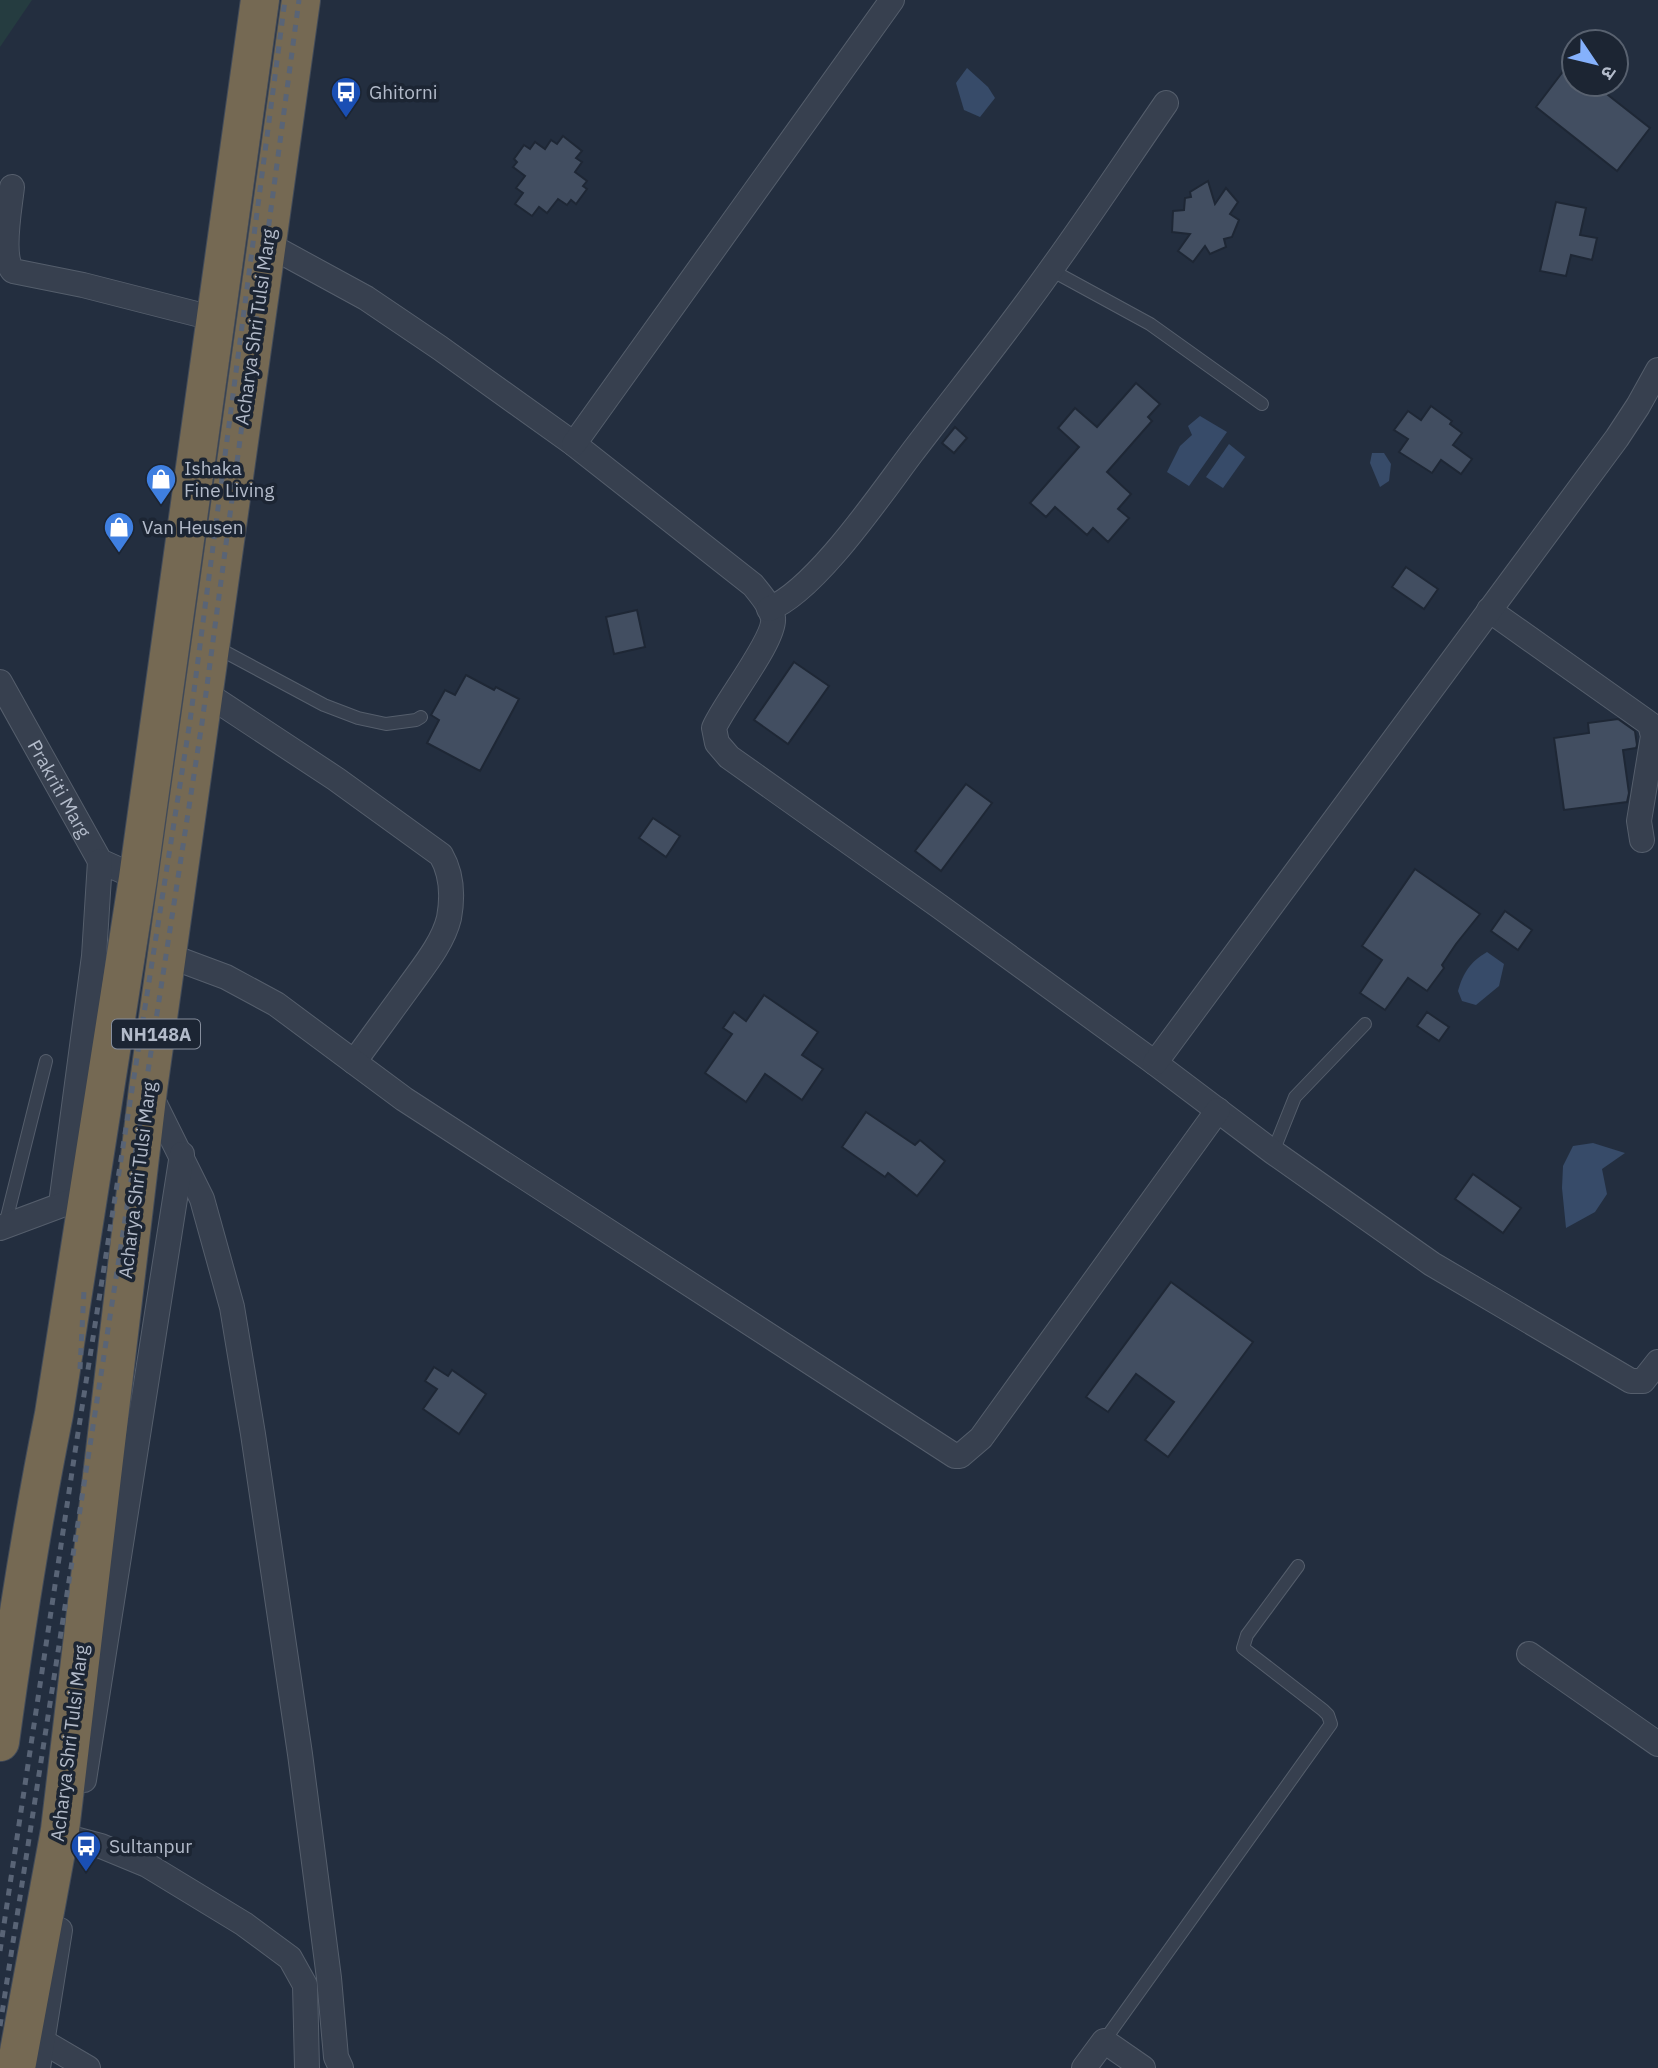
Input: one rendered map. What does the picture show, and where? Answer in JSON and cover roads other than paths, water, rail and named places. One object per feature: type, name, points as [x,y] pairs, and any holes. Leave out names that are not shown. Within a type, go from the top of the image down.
[{"type":"highway","name":"Acharya Shri Tulsi Marg","points":[[0,1742],[7,1635],[54,1415],[74,1200],[138,878],[260,0]]},
{"type":"highway","name":"Acharya Shri Tulsi Marg","points":[[16,2068],[67,1834],[148,1089],[301,0]]},
{"type":"highway","points":[[138,878],[179,877]]},
{"type":"street","points":[[574,443],[892,0]]},
{"type":"street","points":[[769,609],[800,590],[877,499],[1051,270],[1166,103]]},
{"type":"street","points":[[12,187],[5,250],[8,265],[13,271],[83,285],[216,319]]},
{"type":"street","points":[[267,244],[366,298],[398,319],[574,443],[747,580],[765,600],[773,621],[766,643],[727,702],[714,728],[714,735],[729,757],[939,906],[1273,1152],[1432,1264],[1631,1381],[1640,1383],[1648,1377],[1658,1362]]},
{"type":"street","points":[[1155,1063],[1617,438],[1639,406],[1658,370]]},
{"type":"street","points":[[1489,610],[1650,724],[1653,736],[1639,821],[1642,840]]},
{"type":"street","name":"Prakriti Marg","points":[[0,682],[100,861],[138,878]]},
{"type":"street","points":[[204,692],[336,779],[441,855],[447,866],[452,886],[449,919],[440,938],[428,960],[354,1062]]},
{"type":"street","points":[[2,1226],[74,1200],[100,861]]},
{"type":"street","points":[[167,954],[226,977],[257,993],[404,1099],[955,1456],[961,1456],[981,1438],[1218,1110]]},
{"type":"street","points":[[148,1089],[202,1199],[232,1307],[300,1754],[329,1978],[336,2057],[341,2068]]},
{"type":"street","points":[[38,2068],[67,1834],[182,1154]]},
{"type":"street","points":[[1529,1654],[1658,1744]]},
{"type":"street","points":[[67,1834],[147,1865],[244,1924],[290,1958],[305,1985],[307,2068]]},
{"type":"street","points":[[43,2041],[88,2068]]},
{"type":"street","points":[[1084,2068],[1104,2041],[1143,2068]]},
{"type":"lane","points":[[1051,270],[1143,319],[1262,404]]},
{"type":"lane","points":[[211,644],[324,705],[358,718],[386,724],[421,717]]},
{"type":"lane","points":[[1273,1152],[1295,1097],[1365,1024]]},
{"type":"lane","points":[[2,1226],[46,1061]]},
{"type":"lane","points":[[1104,2041],[1331,1724],[1323,1710],[1243,1648],[1247,1635],[1298,1566]]},
{"type":"water","points":[[967,68],[988,87],[995,98],[980,117],[964,110],[956,83]]},
{"type":"water","points":[[1200,416],[1227,432],[1189,486],[1167,472],[1180,446],[1192,435],[1188,426]]},
{"type":"water","points":[[1229,444],[1245,457],[1223,488],[1206,477]]},
{"type":"water","points":[[1372,453],[1384,453],[1391,464],[1389,481],[1380,487],[1370,463]]},
{"type":"water","points":[[1487,952],[1504,964],[1499,986],[1476,1005],[1462,1001],[1458,991],[1465,973]]},
{"type":"water","points":[[1593,1143],[1625,1153],[1602,1169],[1607,1194],[1595,1212],[1566,1228],[1563,1166],[1573,1146]]},
{"type":"railway","points":[[0,1951],[190,721],[285,0]]},
{"type":"railway","points":[[0,2026],[202,723],[299,0]]},
{"type":"railway","points":[[80,1369],[84,1290]]},
{"type":"place","name":"Ghitorni","points":[[346,119]]},
{"type":"place","name":"Ishaka Fine Living","points":[[161,506]]},
{"type":"place","name":"Van Heusen","points":[[119,554]]},
{"type":"place","name":"Sultanpur","points":[[86,1873]]}]
